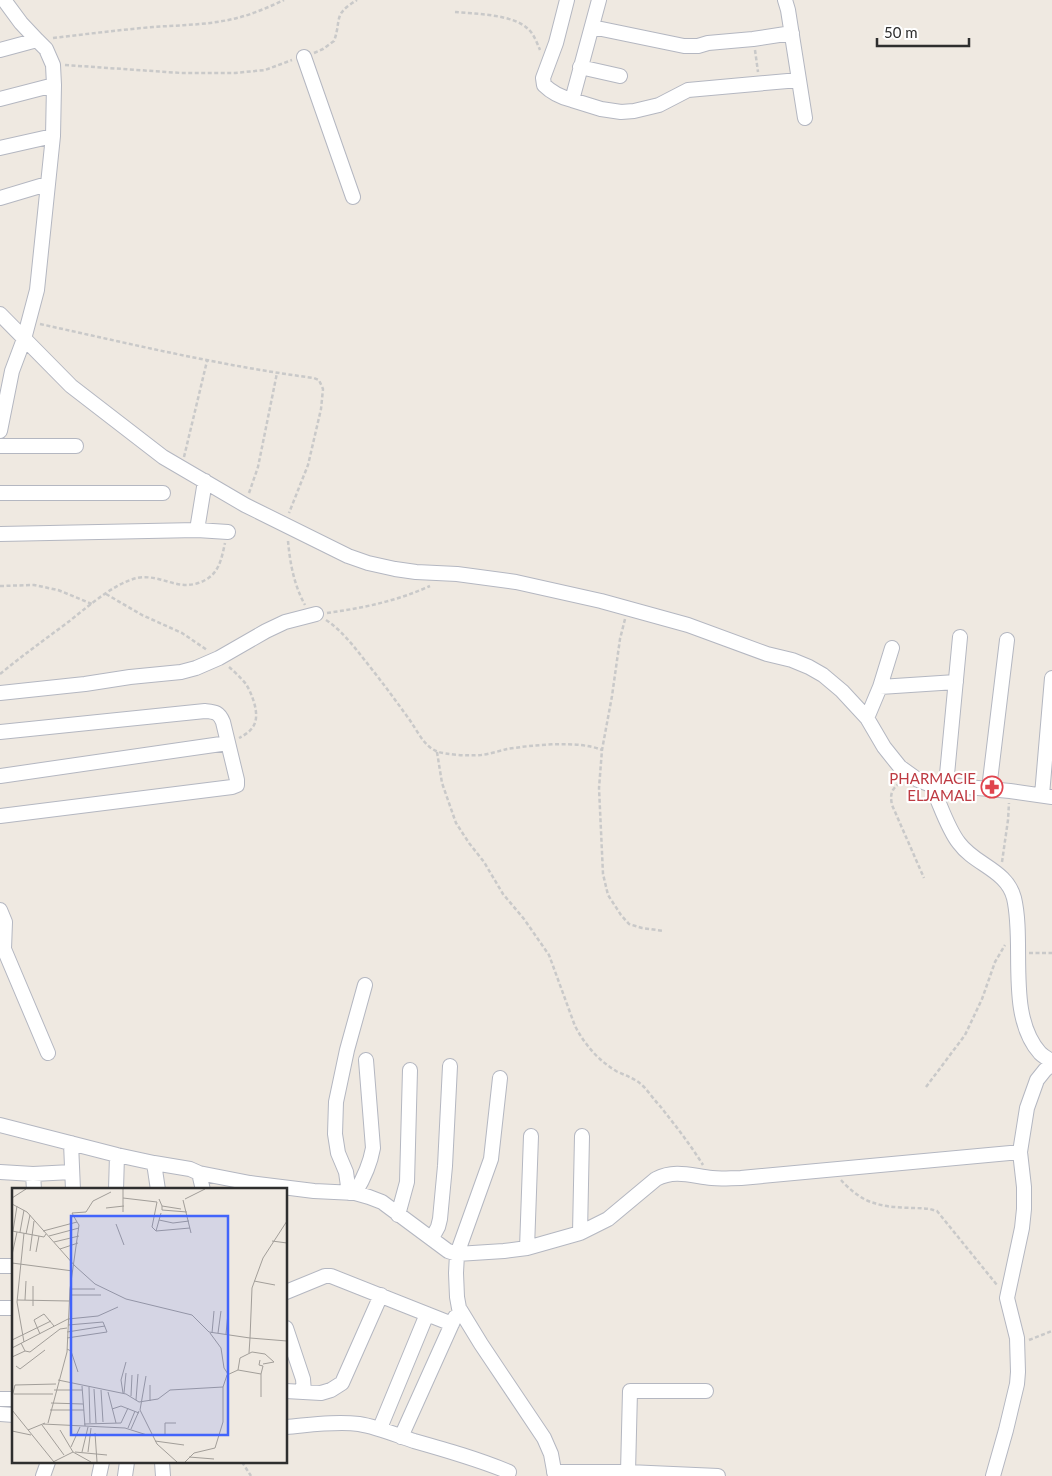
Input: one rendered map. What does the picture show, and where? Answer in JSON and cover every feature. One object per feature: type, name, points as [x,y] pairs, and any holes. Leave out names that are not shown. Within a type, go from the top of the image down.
[{"type":"street","points":[[0,431],[6,371],[24,339],[37,290],[53,136],[54,85],[53,65],[46,49],[20,23],[4,0]]},
{"type":"street","points":[[567,0],[556,43],[543,78],[544,85],[556,96],[601,109],[621,112],[634,111],[659,104],[688,90],[799,80]]},
{"type":"street","points":[[572,100],[599,0]]},
{"type":"street","points":[[785,0],[792,32],[805,118]]},
{"type":"street","points":[[592,27],[684,46],[753,39],[792,32]]},
{"type":"street","points":[[0,50],[38,40]]},
{"type":"street","points":[[304,56],[353,197]]},
{"type":"street","points":[[580,67],[620,76]]},
{"type":"street","points":[[0,99],[54,85]]},
{"type":"street","points":[[0,148],[53,136]]},
{"type":"street","points":[[0,198],[47,184]]},
{"type":"street","points":[[0,314],[71,386],[162,457],[244,505],[311,539],[348,556],[395,569],[457,574],[516,582],[601,601],[688,625],[767,654],[792,660],[823,675],[842,691],[866,718],[884,747],[900,767],[912,776],[931,785],[1047,796],[1052,678]]},
{"type":"street","points":[[0,446],[76,446]]},
{"type":"street","points":[[197,530],[205,481]]},
{"type":"street","points":[[0,493],[163,493]]},
{"type":"street","points":[[0,534],[197,530],[228,532]]},
{"type":"street","points":[[0,693],[189,670],[219,658],[266,631],[286,622],[316,614]]},
{"type":"street","points":[[946,785],[960,637]]},
{"type":"street","points":[[989,789],[1007,640]]},
{"type":"street","points":[[866,718],[880,687],[892,648]]},
{"type":"street","points":[[880,687],[956,682]]},
{"type":"street","points":[[0,732],[216,712],[220,715],[237,780],[236,785],[232,787],[0,816]]},
{"type":"street","points":[[0,776],[228,743]]},
{"type":"street","points":[[931,785],[958,843],[966,852],[1000,876],[1010,886],[1017,911],[1019,992],[1024,1023],[1031,1041],[1041,1054],[1052,1063],[1037,1080],[1027,1108],[1020,1152],[1024,1187],[1024,1209],[1019,1247],[1008,1298],[1018,1344],[1017,1384],[992,1476]]},
{"type":"street","points":[[0,910],[5,922],[4,950],[48,1053]]},
{"type":"street","points":[[352,1193],[338,1153],[335,1134],[336,1102],[347,1050],[365,985]]},
{"type":"street","points":[[352,1193],[366,1174],[371,1162],[373,1148],[366,1060]]},
{"type":"street","points":[[432,1238],[440,1219],[445,1166],[450,1066]]},
{"type":"street","points":[[398,1215],[407,1182],[410,1070]]},
{"type":"street","points":[[500,1078],[491,1159],[457,1254],[456,1273],[459,1308],[544,1438],[551,1454],[555,1474],[628,1472],[718,1476]]},
{"type":"street","points":[[0,1125],[154,1163],[190,1169],[251,1186],[276,1188]]},
{"type":"street","points":[[526,1248],[531,1136]]},
{"type":"street","points":[[580,1233],[582,1136]]},
{"type":"street","points":[[71,1143],[73,1188]]},
{"type":"street","points":[[288,1189],[352,1193],[369,1196],[382,1202],[448,1251],[457,1254],[526,1248],[580,1233],[608,1220],[656,1179],[665,1174],[674,1173],[712,1178],[741,1178],[1020,1152]]},
{"type":"street","points":[[116,1188],[117,1154]]},
{"type":"street","points":[[154,1163],[158,1188]]},
{"type":"street","points":[[0,1172],[33,1174],[72,1172]]},
{"type":"street","points":[[199,1173],[203,1188]]},
{"type":"street","points":[[33,1174],[34,1188]]},
{"type":"street","points":[[288,1291],[325,1276],[331,1276],[452,1324]]},
{"type":"street","points":[[288,1391],[321,1393],[331,1390],[342,1383],[381,1295]]},
{"type":"street","points":[[401,1437],[459,1308]]},
{"type":"street","points":[[380,1428],[428,1314]]},
{"type":"street","points":[[288,1334],[303,1379],[304,1392]]},
{"type":"street","points":[[628,1472],[630,1391],[706,1391]]},
{"type":"street","points":[[288,1427],[340,1423],[380,1428],[401,1437],[492,1464],[509,1472]]},
{"type":"street","points":[[43,1476],[47,1464]]},
{"type":"path","points":[[38,40],[128,29],[218,22],[258,12],[284,0]]},
{"type":"path","points":[[53,65],[181,73],[235,73],[265,70],[323,49],[334,41],[339,16],[347,6],[357,0]]},
{"type":"path","points":[[455,12],[495,16],[522,24],[534,36],[546,68]]},
{"type":"path","points":[[753,39],[760,84]]},
{"type":"path","points":[[182,467],[207,361]]},
{"type":"path","points":[[244,505],[258,467],[277,373]]},
{"type":"path","points":[[0,674],[92,604],[126,582],[138,578],[151,578],[186,586],[207,578],[213,574],[221,561],[228,532]]},
{"type":"path","points":[[0,586],[34,584],[58,590],[92,604]]},
{"type":"path","points":[[316,614],[385,603],[431,586]]},
{"type":"path","points":[[627,608],[620,639],[600,769],[599,788],[603,874],[608,894],[629,924],[664,931]]},
{"type":"path","points":[[437,752],[442,783],[456,823],[484,862],[503,894],[524,919],[549,955],[575,1026],[581,1037],[592,1052],[605,1064],[635,1079],[645,1088],[684,1137],[712,1178]]},
{"type":"path","points":[[912,776],[893,790],[891,794],[892,805],[924,878]]},
{"type":"path","points":[[1000,876],[1010,791]]},
{"type":"path","points":[[926,1087],[965,1034],[982,999],[995,962],[1017,929]]},
{"type":"path","points":[[1018,953],[1052,953]]},
{"type":"path","points":[[833,1170],[842,1182],[872,1203],[930,1209],[937,1212],[1008,1298]]},
{"type":"path","points":[[1018,1344],[1052,1331]]},
{"type":"path","points":[[243,1464],[251,1476]]},
{"type":"place","name":"PHARMACIE ELJAMALI","points":[[992,787]]}]
